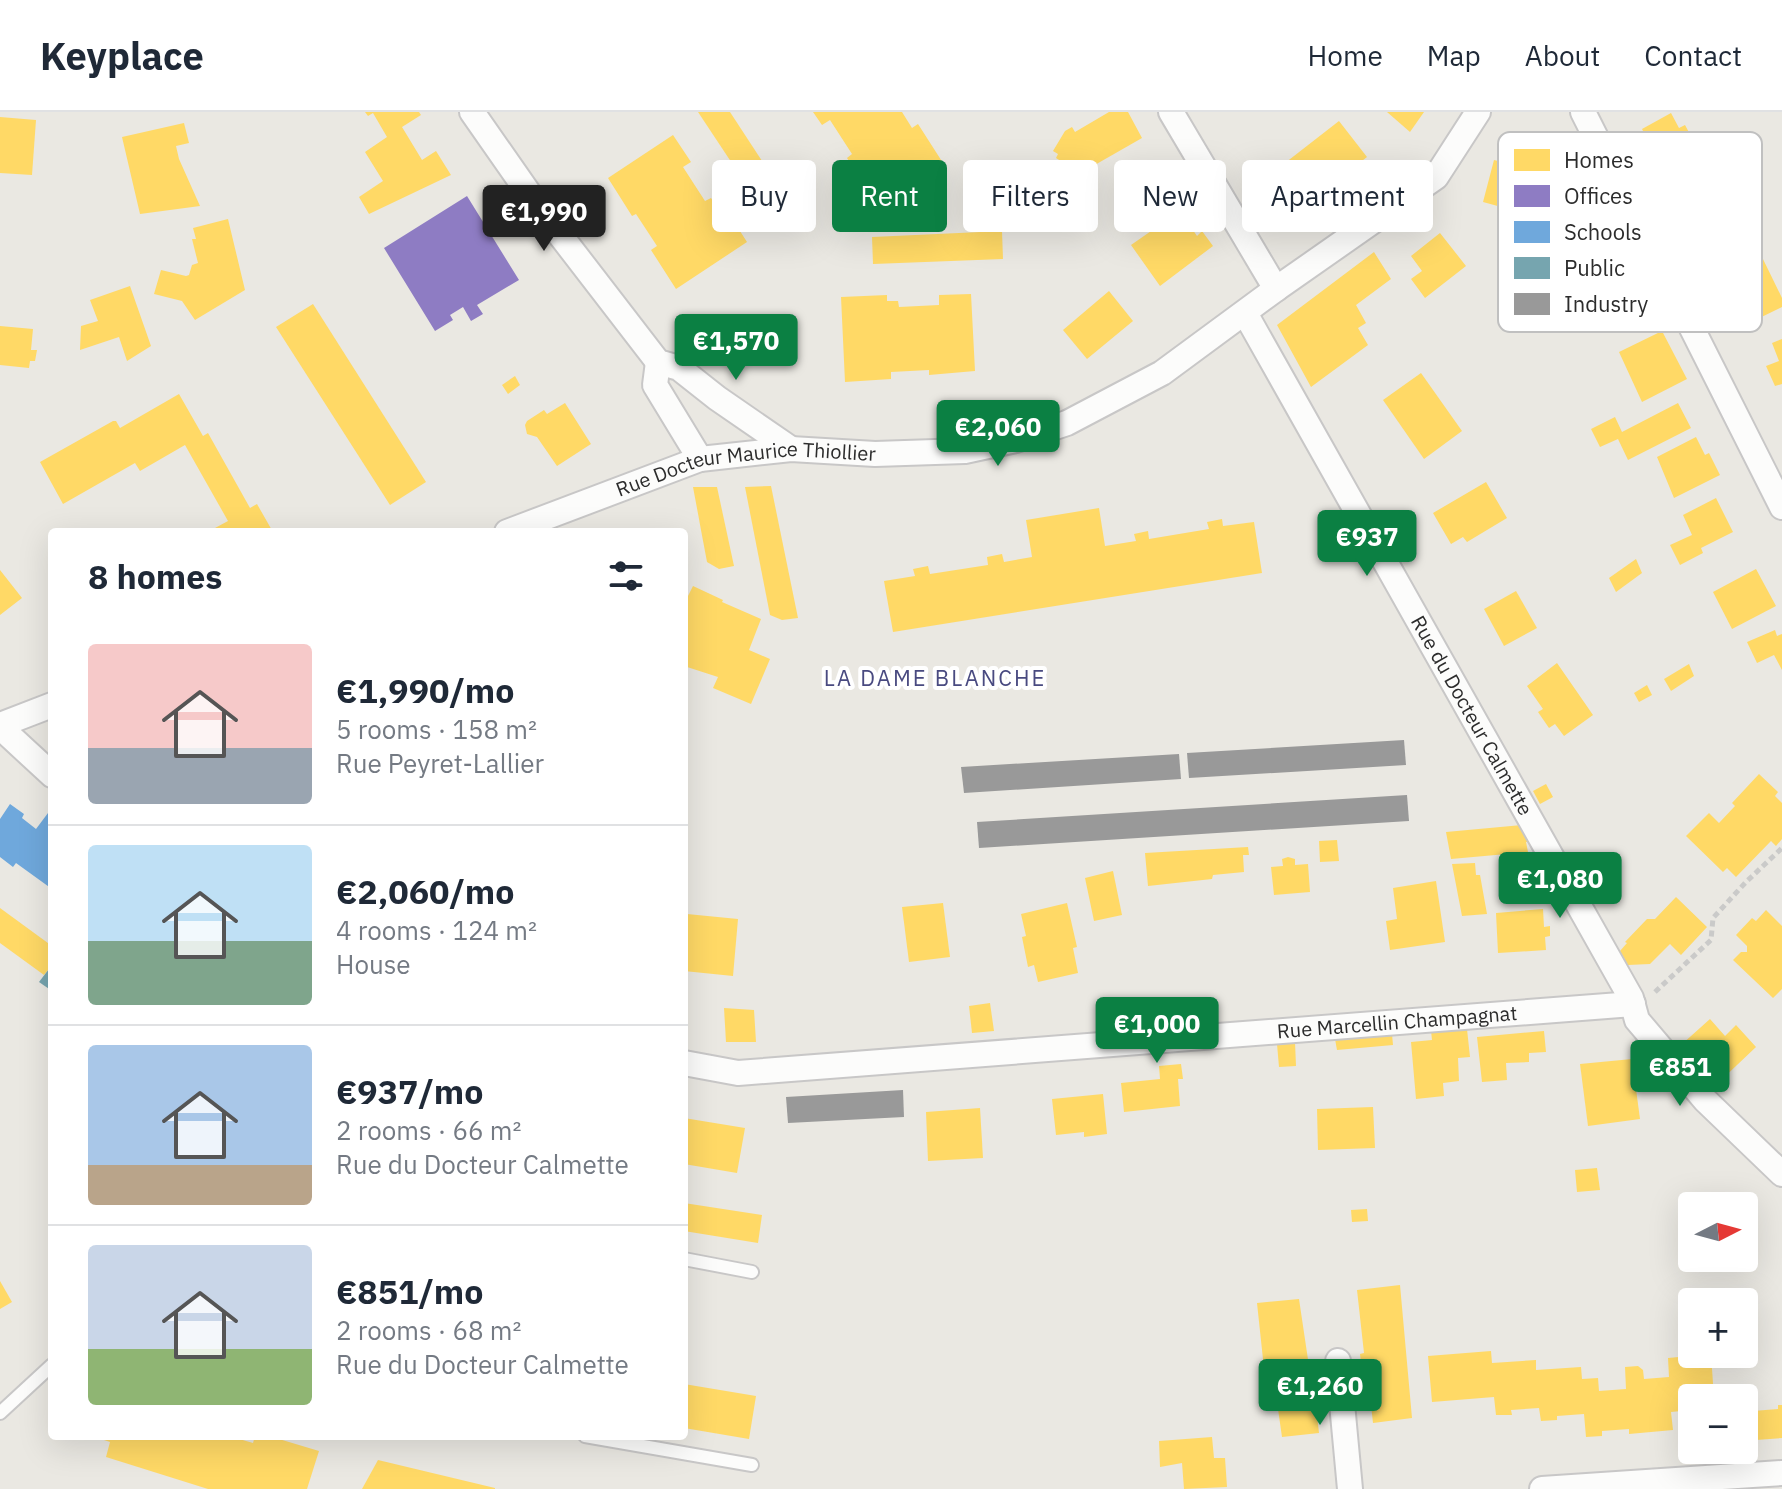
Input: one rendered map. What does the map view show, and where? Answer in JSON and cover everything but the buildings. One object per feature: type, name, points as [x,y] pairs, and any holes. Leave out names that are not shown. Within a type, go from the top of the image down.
[{"type":"street","points":[[472,112],[490,123],[537,205],[658,362],[679,368],[791,449]]},
{"type":"street","points":[[1171,112],[1276,289]]},
{"type":"street","name":"Rue Docteur Maurice Thiollier","points":[[518,528],[700,459],[791,449],[875,454],[965,451],[1016,440],[1067,423],[1162,373],[1436,177],[1478,112]]},
{"type":"street","points":[[1583,112],[1593,132]]},
{"type":"street","name":"Rue du Docteur Calmette","points":[[1245,313],[1632,1001],[1637,1020],[1705,1100],[1782,1174]]},
{"type":"street","points":[[1694,332],[1782,507]]},
{"type":"street","points":[[658,362],[655,385],[700,459]]},
{"type":"street","points":[[48,707],[0,726],[48,771]]},
{"type":"street","name":"Rue Marcellin Champagnat","points":[[688,1064],[738,1073],[1632,1001]]},
{"type":"street","points":[[1338,1361],[1350,1489]]},
{"type":"street","points":[[1542,1489],[1782,1473]]},
{"type":"lane","points":[[688,1260],[752,1272]]},
{"type":"lane","points":[[0,1413],[48,1369]]},
{"type":"lane","points":[[608,1440],[752,1465]]},
{"type":"path","points":[[1632,1001],[1659,991],[1711,940],[1713,918],[1782,848]]},
{"type":"district","name":"LA DAME BLANCHE","points":[[935,678]]}]
